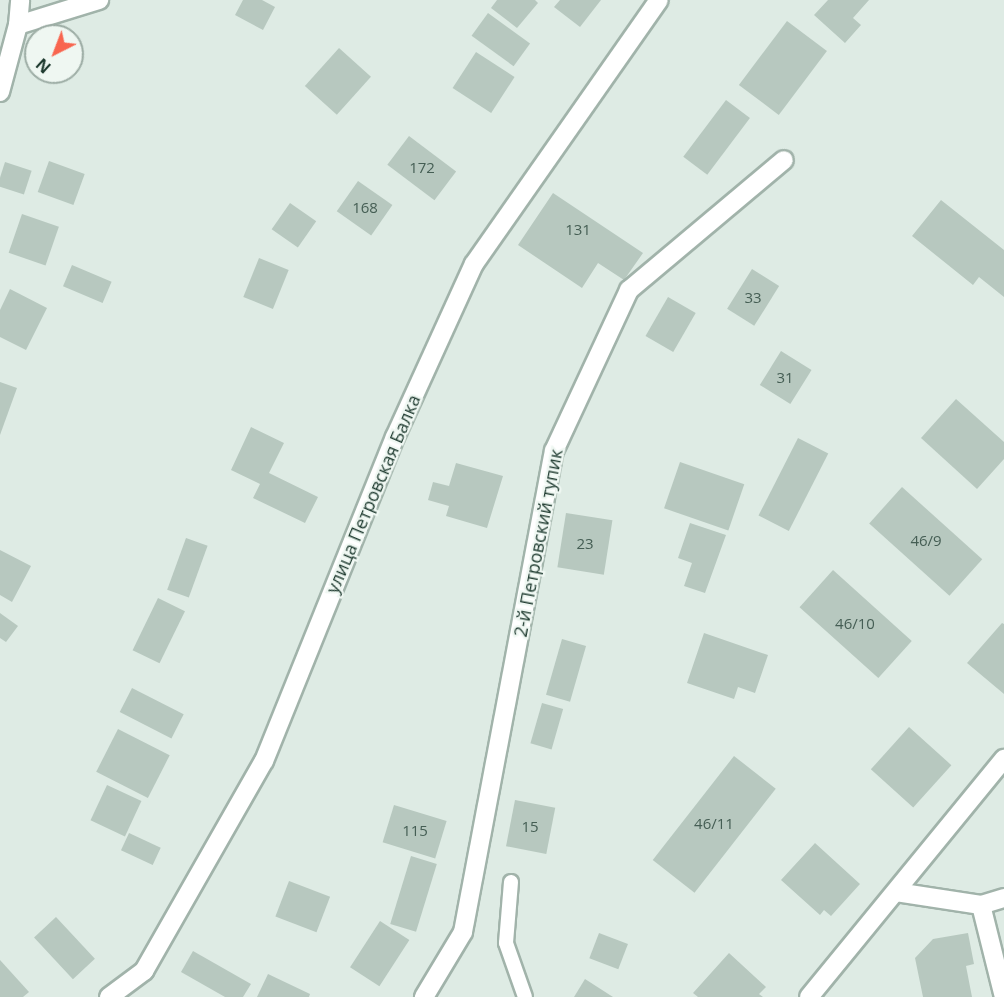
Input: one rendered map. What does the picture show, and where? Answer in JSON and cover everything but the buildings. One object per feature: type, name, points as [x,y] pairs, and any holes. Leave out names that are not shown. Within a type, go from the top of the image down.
[{"type":"street","points":[[0,92],[18,25],[20,0]]},
{"type":"street","points":[[18,25],[99,0]]},
{"type":"street","name":"улица Петровская Балка","points":[[110,997],[144,971],[264,761],[391,448],[474,264],[659,0]]},
{"type":"street","name":"2-й Петровский тупик","points":[[424,997],[463,932],[554,451],[629,290],[784,160]]},
{"type":"street","points":[[809,997],[1004,759]]},
{"type":"street","points":[[896,892],[981,905],[1004,898]]},
{"type":"street","points":[[981,905],[1004,997]]},
{"type":"lane","points":[[511,882],[506,944],[525,997]]}]
